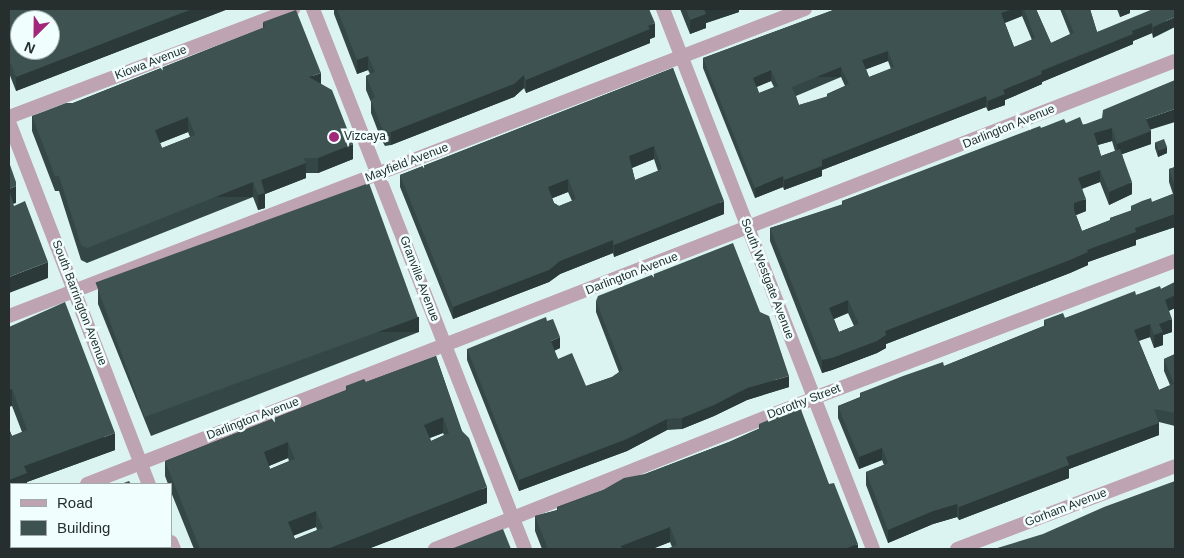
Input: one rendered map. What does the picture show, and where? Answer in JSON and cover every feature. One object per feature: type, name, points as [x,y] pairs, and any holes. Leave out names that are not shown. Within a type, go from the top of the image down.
[{"type":"street","name":"Kiowa Avenue","points":[[9,117],[293,9]]},
{"type":"street","name":"Granville Avenue","points":[[313,9],[525,549]]},
{"type":"street","name":"South Westgate Avenue","points":[[663,9],[873,549]]},
{"type":"street","name":"Mayfield Avenue","points":[[9,316],[805,9]]},
{"type":"street","name":"Darlington Avenue","points":[[90,483],[748,230],[1175,61]]},
{"type":"street","name":"South Barrington Avenue","points":[[9,122],[149,483]]},
{"type":"street","name":"Dorothy Street","points":[[435,549],[513,520],[814,398],[1175,261]]},
{"type":"street","name":"Gorham Avenue","points":[[957,549],[1175,466]]},
{"type":"building","points":[[9,9],[192,9],[60,60],[16,77],[9,59]]},
{"type":"building","points":[[337,9],[649,9],[655,23],[648,26],[650,29],[526,80],[524,75],[514,84],[385,133],[371,100],[375,97],[366,76],[375,72],[368,56],[357,60]]},
{"type":"building","points":[[686,9],[704,9],[706,14],[690,20]]},
{"type":"building","points":[[836,9],[1013,9],[1001,13],[1014,47],[1035,38],[1024,9],[1036,9],[1051,43],[1074,33],[1064,9],[1090,9],[1097,32],[1153,9],[1175,9],[1175,17],[1153,27],[1152,23],[1132,31],[1133,34],[1041,71],[1042,74],[1003,90],[1005,94],[988,101],[986,96],[822,160],[822,166],[784,180],[783,176],[755,188],[703,58]],"holes":[[[888,51],[894,67],[869,77],[862,60]],[[841,67],[849,84],[827,94],[828,96],[799,105],[792,87]],[[771,70],[778,86],[759,93],[753,78]]]},
{"type":"building","points":[[296,10],[321,73],[309,77],[332,90],[353,144],[318,158],[304,158],[306,163],[261,180],[265,193],[258,195],[253,182],[87,248],[81,245],[59,176],[55,176],[32,116],[66,103],[73,103],[265,27],[263,22]],"holes":[[[188,117],[195,135],[162,148],[155,130]]]},
{"type":"building","points":[[673,68],[724,201],[614,245],[613,240],[560,261],[549,270],[453,307],[400,175]],"holes":[[[654,146],[662,169],[635,180],[629,156]],[[568,179],[576,199],[559,206],[554,203],[548,187]]]},
{"type":"building","points":[[1175,80],[1175,109],[1146,119],[1151,131],[1117,144],[1112,128],[1094,133],[1101,156],[1120,149],[1132,182],[1109,192],[1100,170],[1078,178],[1086,199],[1074,203],[1074,210],[1082,231],[1132,210],[1131,206],[1142,201],[1151,198],[1152,202],[1175,193],[1175,214],[1135,228],[1136,232],[1087,250],[1088,252],[1070,260],[885,331],[886,335],[877,341],[822,360],[770,228],[843,204],[842,201],[1040,126],[1041,128],[1064,119],[1066,123],[1080,117],[1083,125],[1102,118],[1103,110]],"holes":[[[848,300],[859,324],[839,332],[829,308]]]},
{"type":"building","points":[[1164,139],[1167,147],[1159,151],[1156,142]]},
{"type":"building","points":[[9,162],[16,186],[9,189]]},
{"type":"building","points":[[1175,167],[1175,186],[1169,169]]},
{"type":"building","points":[[369,183],[418,317],[144,417],[96,283]]},
{"type":"building","points":[[9,189],[14,206],[25,201],[48,262],[9,277]]},
{"type":"building","points":[[733,243],[760,312],[769,316],[789,376],[747,388],[714,405],[682,418],[667,419],[627,439],[519,480],[467,349],[546,317],[547,321],[553,319],[560,337],[551,341],[558,359],[572,353],[586,386],[612,377],[623,370],[596,301],[598,296]]},
{"type":"building","points":[[1175,282],[1175,295],[1165,300],[1172,319],[1159,324],[1163,332],[1154,335],[1150,324],[1134,330],[1159,390],[1174,384],[1164,359],[1175,354],[1175,413],[1154,409],[1159,423],[1066,457],[1069,465],[959,507],[957,504],[933,511],[888,530],[866,472],[888,463],[882,448],[859,457],[838,406],[861,397],[860,393],[903,376],[943,362],[944,366],[1046,325],[1044,320],[1063,313],[1065,318],[1135,291],[1136,295],[1160,286],[1161,289]]},
{"type":"building","points":[[65,302],[115,433],[24,466],[27,473],[9,480],[9,429],[12,436],[27,430],[12,389],[9,390],[9,327]]},
{"type":"building","points":[[436,356],[461,430],[469,438],[487,487],[327,549],[200,549],[165,461],[347,390],[346,386],[364,379],[366,382]],"holes":[[[443,417],[449,433],[431,441],[424,425]],[[288,442],[295,459],[270,469],[264,452]],[[316,511],[323,528],[295,539],[288,522]]]},
{"type":"building","points":[[800,407],[829,484],[834,483],[858,544],[844,549],[666,549],[677,545],[670,527],[621,546],[622,549],[548,549],[535,516],[558,510],[557,507],[603,490],[624,478],[645,474],[729,442],[760,428],[759,424]]},
{"type":"building","points":[[1175,481],[1175,549],[994,549],[1043,534],[1104,507]]},
{"type":"building","points":[[503,529],[511,549],[451,549]]},
{"type":"building","points":[[37,548],[156,548],[156,549]]},
{"type":"place","name":"Vizcaya","points":[[334,137]]}]
